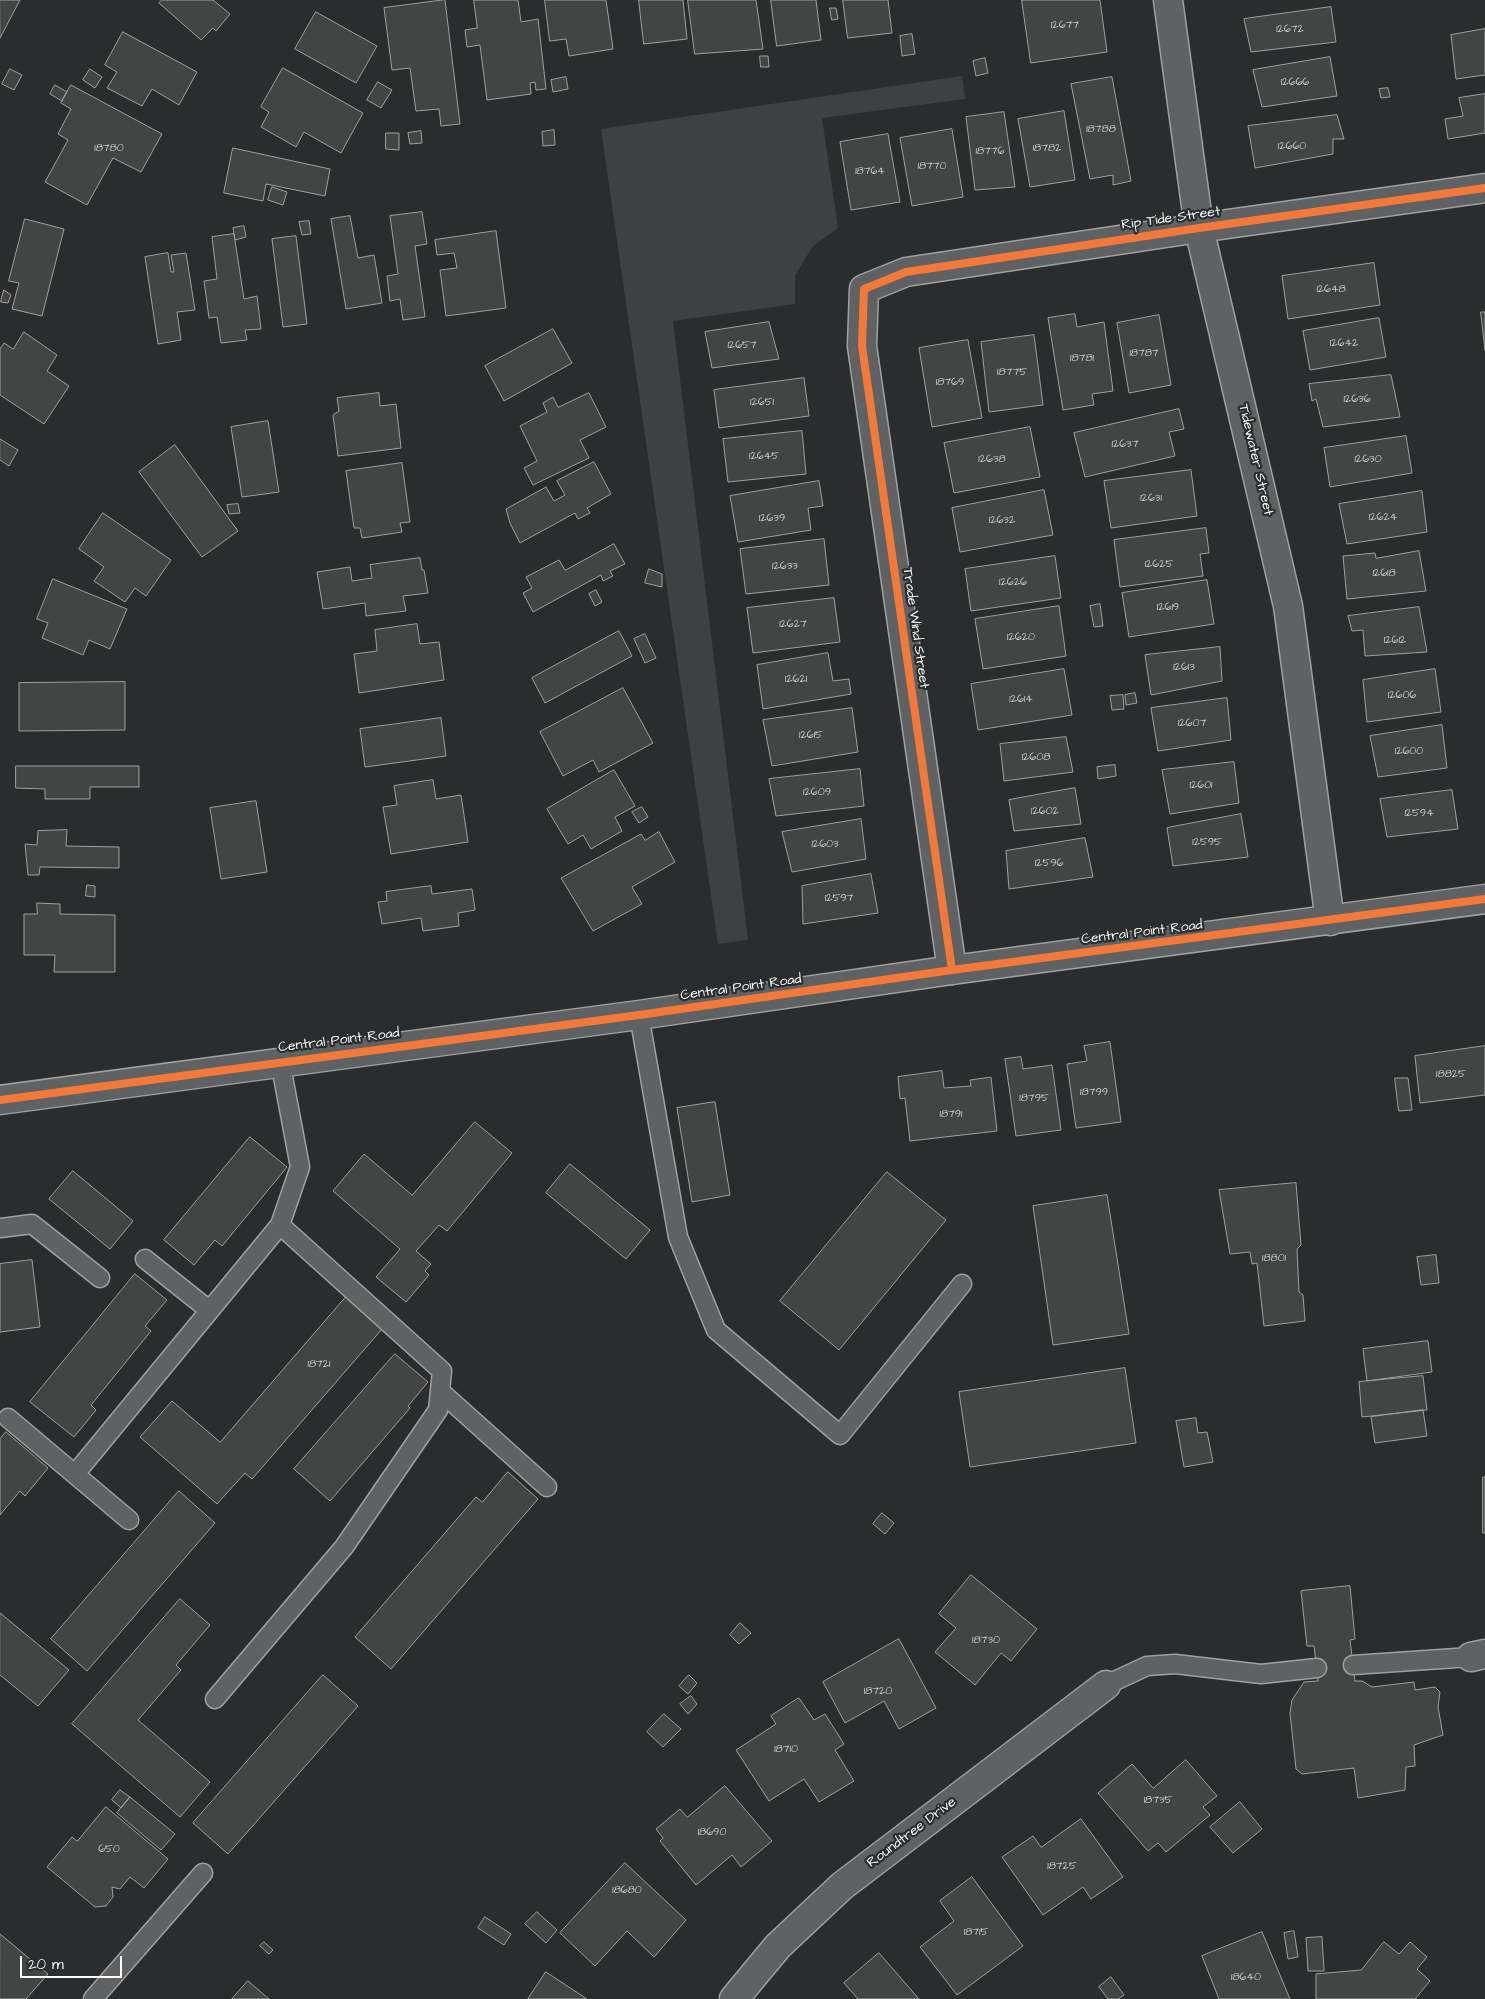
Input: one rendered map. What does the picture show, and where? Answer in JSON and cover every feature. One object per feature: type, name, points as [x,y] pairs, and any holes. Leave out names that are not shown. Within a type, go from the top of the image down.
[{"type":"street","name":"Tidewater Street","points":[[1168,0],[1199,228],[1288,606],[1330,921]]},
{"type":"street","name":"Rip Tide Street","points":[[864,289],[906,272],[1485,188]]},
{"type":"street","name":"Trade Wind Street","points":[[864,289],[862,346],[952,970]]},
{"type":"street","name":"Central Point Road","points":[[0,1100],[1485,899]]},
{"type":"street","name":"Roundtree Drive","points":[[734,1999],[778,1946],[842,1886],[1106,1685]]},
{"type":"lane","points":[[638,1015],[678,1237],[716,1330],[840,1435],[962,1284]]},
{"type":"lane","points":[[74,1474],[280,1225],[300,1168],[280,1061]]},
{"type":"lane","points":[[0,1228],[32,1224],[100,1278]]},
{"type":"lane","points":[[215,1699],[344,1547],[438,1410],[441,1392],[442,1372],[280,1225]]},
{"type":"lane","points":[[146,1259],[209,1310]]},
{"type":"lane","points":[[441,1392],[547,1487]]},
{"type":"lane","points":[[8,1418],[129,1520]]},
{"type":"lane","points":[[1353,1665],[1478,1655]]},
{"type":"lane","points":[[1106,1685],[1147,1666],[1175,1664],[1261,1674],[1317,1668]]},
{"type":"lane","points":[[93,1999],[203,1873]]},
{"type":"shaded area","points":[[962,76],[965,99],[822,118],[838,228],[813,246],[795,275],[795,304],[673,321],[748,940],[718,944],[601,129]]},
{"type":"building","points":[[0,0],[20,0],[0,38]]},
{"type":"building","points":[[162,0],[213,0],[230,14],[216,31],[213,28],[201,40],[159,3]]},
{"type":"building","points":[[445,0],[460,124],[441,126],[439,109],[416,111],[410,68],[392,70],[384,8]]},
{"type":"building","points":[[474,0],[518,0],[521,22],[538,19],[546,89],[536,90],[535,82],[530,83],[531,94],[487,100],[480,45],[467,47],[465,30],[477,28]]},
{"type":"building","points":[[545,0],[606,0],[613,49],[569,56],[566,39],[550,41]]},
{"type":"building","points":[[639,0],[683,0],[687,39],[644,44]]},
{"type":"building","points":[[688,0],[756,0],[763,49],[695,54]]},
{"type":"building","points":[[771,0],[816,0],[821,40],[777,46]]},
{"type":"building","points":[[843,0],[888,0],[892,33],[848,38]]},
{"type":"building","points":[[1022,0],[1100,0],[1107,52],[1031,63]]},
{"type":"building","points":[[1331,7],[1336,42],[1251,52],[1244,19]]},
{"type":"building","points":[[830,8],[836,8],[838,19],[832,20]]},
{"type":"building","points":[[316,12],[377,46],[356,83],[295,49]]},
{"type":"building","points":[[1485,29],[1485,75],[1456,79],[1451,35]]},
{"type":"building","points":[[123,32],[197,72],[179,105],[152,89],[142,106],[107,88],[117,72],[105,65]]},
{"type":"building","points":[[912,34],[915,54],[902,56],[900,36]]},
{"type":"building","points":[[760,56],[768,56],[769,67],[761,67]]},
{"type":"building","points":[[1330,57],[1337,96],[1262,107],[1253,70]]},
{"type":"building","points":[[985,58],[988,73],[976,76],[973,61]]},
{"type":"building","points":[[283,68],[363,113],[341,153],[304,132],[296,147],[261,127],[269,112],[261,107]]},
{"type":"building","points":[[10,69],[22,75],[14,90],[2,84]]},
{"type":"building","points":[[90,69],[102,77],[95,88],[83,80]]},
{"type":"building","points":[[566,77],[568,89],[553,92],[551,80]]},
{"type":"building","points":[[1112,77],[1131,181],[1113,185],[1113,175],[1090,179],[1071,84]]},
{"type":"building","points":[[378,82],[392,90],[381,108],[367,100]]},
{"type":"building","points":[[55,85],[67,92],[62,101],[50,94]]},
{"type":"building","points":[[71,85],[162,134],[141,172],[113,158],[87,205],[45,182],[68,140],[58,134],[71,109],[61,103]]},
{"type":"building","points":[[1388,88],[1390,97],[1381,98],[1379,89]]},
{"type":"building","points":[[1485,94],[1485,133],[1448,139],[1445,119],[1463,116],[1459,98]]},
{"type":"building","points":[[1064,111],[1075,180],[1030,187],[1018,119]]},
{"type":"building","points":[[1004,112],[1015,187],[975,190],[966,117]]},
{"type":"building","points":[[1337,115],[1344,139],[1333,139],[1333,154],[1255,168],[1248,126]]},
{"type":"building","points":[[952,129],[963,197],[912,206],[900,138]]},
{"type":"building","points":[[554,130],[555,145],[543,146],[542,132]]},
{"type":"building","points":[[421,131],[422,143],[410,144],[408,133]]},
{"type":"building","points":[[386,133],[399,133],[399,150],[386,149]]},
{"type":"building","points":[[888,134],[900,202],[851,210],[840,142]]},
{"type":"building","points":[[233,148],[330,169],[325,196],[266,184],[263,201],[224,193]]},
{"type":"building","points":[[272,187],[287,192],[283,205],[268,200]]},
{"type":"building","points":[[422,212],[427,244],[415,246],[425,317],[403,320],[400,299],[390,301],[387,276],[398,274],[390,216]]},
{"type":"building","points":[[350,216],[358,258],[374,255],[382,303],[346,309],[331,219]]},
{"type":"building","points":[[25,219],[64,229],[42,316],[12,309],[19,283],[9,281]]},
{"type":"building","points":[[309,221],[311,234],[302,235],[299,222]]},
{"type":"building","points":[[244,226],[246,237],[235,240],[233,228]]},
{"type":"building","points":[[496,231],[506,308],[446,316],[440,270],[457,268],[454,253],[437,255],[435,240]]},
{"type":"building","points":[[234,234],[244,299],[257,296],[261,329],[245,330],[247,340],[221,343],[217,317],[209,318],[204,281],[217,279],[212,237]]},
{"type":"building","points":[[296,236],[307,324],[283,327],[272,239]]},
{"type":"building","points":[[168,253],[171,272],[174,272],[171,255],[186,253],[195,310],[177,312],[181,340],[158,344],[145,257]]},
{"type":"building","points":[[1374,263],[1380,305],[1288,319],[1282,276]]},
{"type":"building","points":[[4,290],[11,295],[8,303],[1,302]]},
{"type":"building","points":[[1481,312],[1485,312],[1485,350]]},
{"type":"building","points":[[1075,314],[1077,327],[1104,322],[1113,391],[1092,394],[1094,405],[1063,410],[1048,318]]},
{"type":"building","points":[[1159,315],[1171,385],[1129,393],[1117,323]]},
{"type":"building","points":[[1379,318],[1386,357],[1310,370],[1303,331]]},
{"type":"building","points":[[769,322],[779,359],[712,368],[705,332]]},
{"type":"building","points":[[553,329],[572,363],[504,401],[485,366]]},
{"type":"building","points":[[24,332],[57,355],[47,371],[69,386],[44,424],[0,395],[0,349],[4,343],[13,349]]},
{"type":"building","points":[[1034,335],[1043,405],[989,412],[981,342]]},
{"type":"building","points":[[968,340],[982,418],[932,427],[919,348]]},
{"type":"building","points":[[1391,375],[1400,417],[1323,427],[1316,399],[1312,401],[1309,384]]},
{"type":"building","points":[[804,378],[809,416],[719,428],[714,390]]},
{"type":"building","points":[[379,393],[380,406],[396,404],[401,448],[338,456],[333,415],[339,411],[337,398]]},
{"type":"building","points":[[589,393],[606,427],[580,440],[589,458],[533,485],[524,468],[537,461],[520,426],[547,412],[543,403],[553,397],[558,407]]},
{"type":"building","points":[[1179,409],[1184,429],[1169,432],[1175,456],[1085,477],[1074,433]]},
{"type":"building","points":[[268,421],[279,492],[242,497],[231,427]]},
{"type":"building","points":[[1030,427],[1040,477],[954,493],[944,443]]},
{"type":"building","points":[[802,431],[806,474],[728,482],[723,439]]},
{"type":"building","points":[[1406,436],[1412,473],[1330,487],[1324,448]]},
{"type":"building","points":[[0,439],[18,450],[9,466],[0,460]]},
{"type":"building","points":[[175,445],[238,531],[202,557],[139,472]]},
{"type":"building","points":[[594,462],[611,494],[587,508],[590,513],[578,519],[575,513],[520,543],[510,523],[506,509],[546,487],[554,501],[565,495],[557,481]]},
{"type":"building","points":[[402,463],[410,522],[400,523],[402,532],[362,538],[360,528],[354,528],[346,471]]},
{"type":"building","points":[[1191,470],[1197,516],[1111,528],[1104,481]]},
{"type":"building","points":[[819,481],[823,506],[808,508],[811,530],[738,542],[730,496]]},
{"type":"building","points":[[1044,490],[1053,535],[960,552],[952,508]]},
{"type":"building","points":[[1422,491],[1427,532],[1347,544],[1339,504]]},
{"type":"building","points":[[238,504],[240,513],[229,514],[227,505]]},
{"type":"building","points":[[103,513],[171,560],[146,596],[135,588],[125,602],[94,581],[104,567],[79,549]]},
{"type":"building","points":[[1206,528],[1209,553],[1200,554],[1203,576],[1120,587],[1114,540]]},
{"type":"building","points":[[824,539],[829,585],[746,594],[740,549]]},
{"type":"building","points":[[614,544],[625,564],[610,571],[613,576],[603,581],[601,575],[533,612],[523,593],[532,588],[526,577],[559,560],[565,570]]},
{"type":"building","points":[[1419,551],[1426,591],[1347,599],[1343,556],[1375,553],[1376,558]]},
{"type":"building","points":[[1055,556],[1061,598],[971,611],[965,569]]},
{"type":"building","points":[[420,558],[428,593],[403,596],[406,611],[366,616],[365,603],[323,609],[317,572],[350,567],[352,581],[372,578],[370,565]]},
{"type":"building","points":[[649,569],[662,574],[662,587],[645,583]]},
{"type":"building","points":[[53,579],[127,609],[110,649],[89,640],[83,655],[42,638],[48,623],[37,619]]},
{"type":"building","points":[[1207,580],[1214,624],[1129,637],[1122,593]]},
{"type":"building","points":[[596,590],[602,602],[595,606],[589,594]]},
{"type":"building","points":[[834,598],[840,642],[753,653],[747,608]]},
{"type":"building","points":[[1100,604],[1103,626],[1094,627],[1090,606]]},
{"type":"building","points":[[1059,606],[1066,656],[983,669],[975,619]]},
{"type":"building","points":[[1419,607],[1427,652],[1365,656],[1363,630],[1352,631],[1348,616]]},
{"type":"building","points":[[417,624],[420,644],[439,642],[444,680],[359,693],[354,654],[377,651],[375,630]]},
{"type":"building","points":[[619,631],[632,656],[545,703],[532,678]]},
{"type":"building","points":[[645,634],[656,658],[645,663],[634,639]]},
{"type":"building","points":[[1220,647],[1222,681],[1151,695],[1145,655]]},
{"type":"building","points":[[828,653],[833,681],[849,679],[851,694],[763,709],[757,665]]},
{"type":"building","points":[[1064,669],[1072,715],[978,730],[971,684]]},
{"type":"building","points":[[1435,669],[1441,712],[1367,722],[1363,680]]},
{"type":"building","points":[[125,682],[125,730],[19,731],[19,683]]},
{"type":"building","points":[[623,688],[653,743],[599,772],[593,760],[563,776],[540,732]]},
{"type":"building","points":[[1135,693],[1137,703],[1126,705],[1125,695]]},
{"type":"building","points":[[1123,695],[1124,709],[1112,710],[1110,696]]},
{"type":"building","points":[[1227,698],[1231,740],[1158,751],[1151,708]]},
{"type":"building","points":[[852,708],[858,752],[772,766],[763,720]]},
{"type":"building","points":[[441,718],[446,756],[365,767],[360,729]]},
{"type":"building","points":[[1442,725],[1447,768],[1378,777],[1370,736]]},
{"type":"building","points":[[1066,737],[1073,772],[1004,781],[1000,744]]},
{"type":"building","points":[[1234,762],[1239,803],[1170,814],[1162,770]]},
{"type":"building","points":[[1115,765],[1116,776],[1098,779],[1097,767]]},
{"type":"building","points":[[16,766],[139,766],[139,787],[90,787],[90,799],[45,799],[45,789],[16,788]]},
{"type":"building","points":[[860,769],[864,806],[776,816],[769,779]]},
{"type":"building","points":[[614,770],[635,806],[615,817],[622,831],[591,849],[583,835],[568,844],[547,809]]},
{"type":"building","points":[[433,780],[436,799],[461,795],[468,842],[391,854],[383,807],[397,805],[394,786]]},
{"type":"building","points":[[1075,788],[1081,824],[1014,831],[1009,800]]},
{"type":"building","points":[[1452,790],[1458,829],[1387,837],[1380,799]]},
{"type":"building","points":[[256,801],[267,872],[221,879],[210,808]]},
{"type":"building","points":[[642,807],[648,817],[639,823],[632,812]]},
{"type":"building","points":[[1241,814],[1248,857],[1173,866],[1167,828]]},
{"type":"building","points":[[861,819],[866,859],[792,872],[782,832]]},
{"type":"building","points":[[67,830],[66,846],[119,847],[119,868],[40,867],[39,875],[28,875],[25,844],[37,845],[38,831]]},
{"type":"building","points":[[659,832],[675,862],[632,887],[642,904],[593,931],[561,878],[641,834],[645,840]]},
{"type":"building","points":[[1085,838],[1093,877],[1009,889],[1006,851]]},
{"type":"building","points":[[871,874],[878,913],[803,924],[802,886]]},
{"type":"building","points":[[87,885],[95,886],[95,897],[86,896]]},
{"type":"building","points":[[431,886],[432,894],[472,889],[475,910],[458,913],[459,926],[423,931],[421,918],[382,924],[378,902],[387,901],[386,892]]},
{"type":"building","points":[[37,903],[60,904],[60,914],[115,915],[115,972],[54,972],[55,955],[24,955],[24,914],[37,914]]},
{"type":"building","points":[[1110,1042],[1121,1122],[1076,1128],[1067,1064],[1087,1061],[1084,1046]]},
{"type":"building","points":[[1485,1046],[1485,1095],[1420,1103],[1415,1056]]},
{"type":"building","points":[[1021,1057],[1023,1069],[1052,1065],[1061,1130],[1016,1136],[1005,1059]]},
{"type":"building","points":[[942,1071],[944,1088],[971,1086],[970,1080],[991,1077],[997,1131],[910,1141],[905,1098],[900,1099],[898,1077]]},
{"type":"building","points":[[1395,1078],[1408,1078],[1412,1110],[1399,1111]]},
{"type":"building","points":[[715,1102],[730,1195],[692,1202],[677,1108]]},
{"type":"building","points":[[475,1122],[512,1153],[447,1231],[439,1225],[416,1251],[431,1264],[425,1271],[429,1275],[406,1302],[376,1277],[400,1249],[333,1191],[364,1154],[412,1195]]},
{"type":"building","points":[[250,1137],[287,1167],[222,1246],[215,1240],[194,1265],[164,1240]]},
{"type":"building","points":[[570,1164],[650,1230],[626,1259],[546,1193]]},
{"type":"building","points":[[73,1171],[133,1221],[110,1249],[49,1199]]},
{"type":"building","points":[[887,1172],[946,1220],[839,1350],[780,1301]]},
{"type":"building","points":[[1296,1183],[1301,1245],[1297,1249],[1299,1292],[1303,1295],[1305,1321],[1264,1326],[1257,1263],[1252,1264],[1250,1252],[1230,1254],[1219,1190]]},
{"type":"building","points":[[1107,1195],[1129,1334],[1053,1345],[1033,1206]]},
{"type":"building","points":[[1436,1255],[1439,1283],[1421,1285],[1417,1257]]},
{"type":"building","points":[[32,1260],[40,1327],[0,1332],[0,1264]]},
{"type":"building","points":[[135,1274],[167,1300],[145,1326],[151,1331],[91,1405],[96,1410],[74,1437],[30,1402]]},
{"type":"building","points":[[346,1297],[382,1329],[252,1479],[245,1473],[217,1504],[140,1437],[172,1401],[220,1442]]},
{"type":"building","points":[[1428,1341],[1432,1372],[1367,1381],[1363,1349]]},
{"type":"building","points":[[395,1354],[428,1382],[408,1406],[410,1408],[330,1501],[294,1469]]},
{"type":"building","points":[[1125,1368],[1136,1443],[970,1467],[959,1392]]},
{"type":"building","points":[[1423,1376],[1427,1410],[1362,1417],[1359,1382]]},
{"type":"building","points":[[1423,1410],[1427,1436],[1375,1443],[1371,1417]]},
{"type":"building","points":[[1196,1418],[1198,1433],[1207,1432],[1213,1462],[1184,1467],[1176,1421]]},
{"type":"building","points":[[6,1432],[48,1468],[25,1496],[20,1491],[0,1515],[0,1439]]},
{"type":"building","points":[[508,1472],[538,1499],[391,1669],[355,1637],[476,1497],[482,1502]]},
{"type":"building","points":[[1483,1477],[1485,1477],[1485,1533],[1483,1533]]},
{"type":"building","points":[[179,1491],[215,1523],[87,1671],[51,1639]]},
{"type":"building","points":[[882,1513],[894,1523],[885,1534],[873,1524]]},
{"type":"building","points":[[971,1575],[1037,1629],[1011,1661],[1001,1653],[975,1685],[935,1652],[956,1628],[939,1614]]},
{"type":"building","points":[[1350,1586],[1355,1639],[1350,1640],[1355,1681],[1362,1681],[1372,1687],[1414,1682],[1415,1690],[1435,1687],[1440,1692],[1438,1707],[1443,1735],[1414,1745],[1415,1766],[1406,1767],[1405,1790],[1358,1798],[1354,1768],[1302,1774],[1296,1769],[1290,1713],[1292,1700],[1304,1682],[1318,1681],[1314,1646],[1307,1646],[1301,1591]]},
{"type":"building","points":[[180,1599],[210,1625],[176,1665],[181,1670],[138,1720],[210,1782],[180,1817],[72,1724]]},
{"type":"building","points":[[0,1613],[69,1670],[38,1706],[0,1675]]},
{"type":"building","points":[[740,1623],[751,1633],[739,1644],[730,1635]]},
{"type":"building","points":[[899,1639],[936,1708],[899,1729],[884,1701],[845,1723],[823,1682]]},
{"type":"building","points":[[323,1675],[358,1706],[228,1854],[193,1823]]},
{"type":"building","points":[[689,1675],[697,1683],[688,1694],[679,1686]]},
{"type":"building","points":[[691,1696],[697,1704],[688,1714],[680,1704]]},
{"type":"building","points":[[799,1698],[814,1720],[825,1714],[844,1744],[835,1750],[854,1781],[819,1802],[804,1779],[769,1801],[736,1750],[776,1724],[771,1716]]},
{"type":"building","points":[[664,1714],[681,1729],[663,1747],[647,1732]]},
{"type":"building","points":[[1186,1760],[1217,1796],[1203,1807],[1210,1815],[1166,1852],[1158,1843],[1148,1851],[1098,1793],[1132,1764],[1153,1788]]},
{"type":"building","points":[[725,1786],[772,1841],[741,1867],[732,1855],[696,1885],[660,1841],[663,1838],[656,1829],[680,1809],[687,1817]]},
{"type":"building","points":[[120,1790],[130,1797],[121,1808],[112,1800]]},
{"type":"building","points":[[130,1797],[175,1834],[161,1850],[117,1813]]},
{"type":"building","points":[[1240,1802],[1262,1829],[1233,1853],[1210,1827]]},
{"type":"building","points":[[106,1807],[168,1859],[144,1888],[130,1877],[120,1889],[112,1887],[113,1897],[106,1906],[95,1907],[47,1867],[72,1837],[77,1841]]},
{"type":"building","points":[[1081,1819],[1123,1877],[1091,1899],[1083,1887],[1043,1915],[1002,1857],[1033,1836],[1041,1847]]},
{"type":"building","points":[[625,1863],[686,1920],[654,1957],[627,1931],[595,1966],[560,1933]]},
{"type":"building","points":[[972,1877],[1023,1946],[957,1995],[920,1947],[954,1921],[940,1901]]},
{"type":"building","points":[[537,1912],[557,1930],[546,1943],[525,1924]]},
{"type":"building","points":[[485,1917],[511,1934],[504,1945],[478,1928]]},
{"type":"building","points":[[1294,1931],[1298,1957],[1288,1959],[1284,1933]]},
{"type":"building","points":[[1262,1932],[1290,1999],[1219,1999],[1202,1956]]},
{"type":"building","points":[[0,1934],[48,1974],[26,1999],[0,1999]]},
{"type":"building","points":[[1322,1937],[1324,1971],[1308,1971],[1306,1938]]},
{"type":"building","points":[[264,1942],[273,1950],[269,1954],[260,1946]]},
{"type":"building","points":[[1384,1942],[1399,1954],[1410,1942],[1427,1957],[1417,1969],[1430,1981],[1415,1999],[1316,1999],[1316,1974],[1361,1970]]},
{"type":"building","points":[[879,1953],[919,1999],[858,1999],[844,1983]]},
{"type":"building","points":[[546,1972],[587,1999],[528,1999]]},
{"type":"building","points":[[1111,1977],[1124,1995],[1118,1999],[1108,1999],[1099,1987]]},
{"type":"building","points":[[248,1981],[269,1999],[232,1999]]},
{"type":"cycle path","points":[[952,970],[862,346],[864,289],[906,272],[1485,188]]},
{"type":"cycle path","points":[[0,1100],[1485,899]]}]
